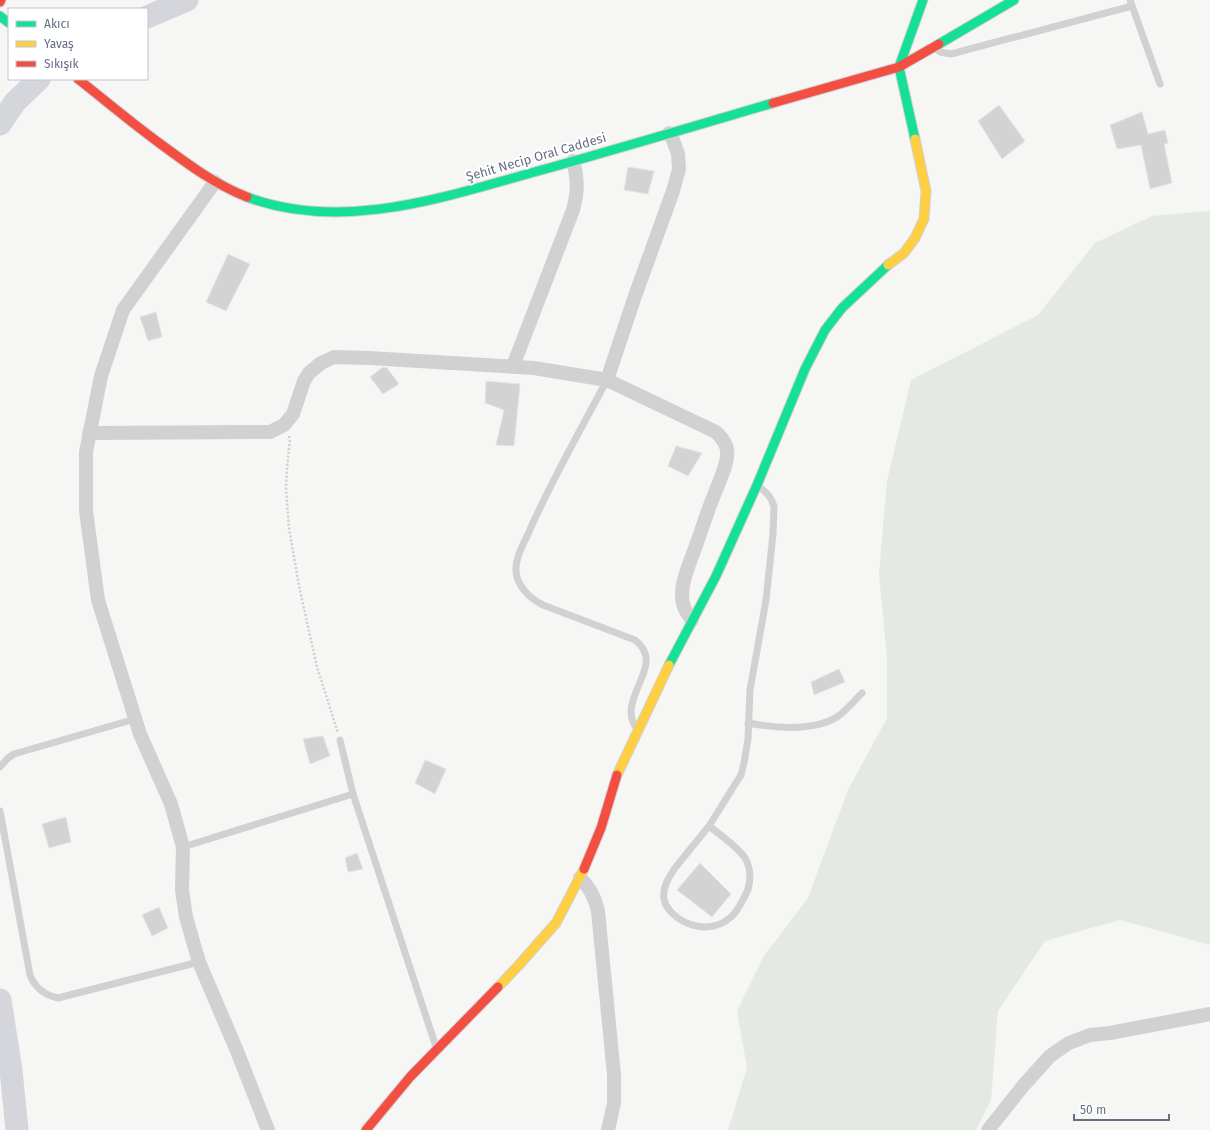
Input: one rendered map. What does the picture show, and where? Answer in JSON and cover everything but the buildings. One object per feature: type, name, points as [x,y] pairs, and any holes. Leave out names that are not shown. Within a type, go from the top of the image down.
[{"type":"street","points":[[366,1130],[410,1077],[518,966],[556,923],[580,878],[601,828],[616,777],[663,675],[716,576],[757,485],[805,369],[825,330],[842,308],[884,268],[904,253],[915,238],[924,219],[926,191],[899,67],[923,0]]},
{"type":"street","name":"Şehit Necip Oral Caddesi","points":[[79,80],[168,150],[215,182],[245,196],[275,205],[310,211],[356,212],[398,207],[428,201],[573,161],[899,67],[1014,0]]},
{"type":"street","points":[[0,16],[8,22]]},
{"type":"street","points":[[607,380],[635,296],[673,191],[679,169],[678,154],[669,133]]},
{"type":"street","points":[[513,366],[573,210],[576,196],[577,176],[573,161]]},
{"type":"street","points":[[215,182],[123,310],[101,376],[89,432],[86,452],[86,511],[98,600],[140,734],[171,804],[183,847],[182,890],[186,917],[199,962],[237,1051],[268,1130]]},
{"type":"street","points":[[89,432],[270,432],[284,425],[293,414],[304,381],[309,373],[321,363],[334,357],[513,366],[554,370],[607,380],[716,432],[725,444],[727,454],[722,475],[699,536],[683,587],[683,602],[685,611],[692,620]]},
{"type":"street","points":[[580,878],[586,883],[594,896],[598,911],[614,1075],[614,1103],[608,1130]]},
{"type":"street","points":[[988,1130],[1009,1102],[1042,1065],[1059,1049],[1069,1043],[1090,1035],[1110,1033],[1210,1014]]},
{"type":"lane","points":[[934,46],[940,52],[951,54],[1131,3],[1160,84]]},
{"type":"lane","points":[[607,380],[538,512],[519,554],[516,571],[517,578],[524,591],[536,602],[635,640],[639,644],[645,652],[647,666],[634,697],[632,709],[632,720],[634,725],[639,728]]},
{"type":"lane","points":[[709,826],[745,858],[749,868],[750,884],[738,910],[734,915],[725,922],[708,927],[690,925],[676,917],[667,908],[663,896],[667,880],[709,826],[741,775],[747,752],[750,690],[766,600],[773,534],[774,506],[769,494],[757,485]]},
{"type":"lane","points":[[748,723],[780,728],[797,728],[822,724],[830,721],[842,713],[862,693]]},
{"type":"lane","points":[[0,767],[14,754],[136,719]]},
{"type":"lane","points":[[340,740],[353,794],[437,1049]]},
{"type":"lane","points":[[183,847],[353,794]]},
{"type":"lane","points":[[0,811],[30,975],[33,982],[42,992],[58,998],[199,962]]},
{"type":"path","points":[[284,425],[290,439],[286,488],[287,508],[299,586],[317,667],[340,740]]},
{"type":"shaded area","points":[[1210,211],[1210,945],[1120,920],[1045,941],[998,1011],[991,1100],[976,1130],[728,1130],[747,1068],[737,1011],[764,956],[808,898],[848,790],[887,718],[887,658],[879,574],[887,481],[911,380],[1038,315],[1095,243],[1152,216]]},
{"type":"waterway","points":[[148,17],[187,0]]},
{"type":"waterway","points":[[0,124],[15,102],[38,80]]},
{"type":"waterway","points":[[0,1000],[11,1070],[17,1130]]},
{"type":"traffic: fast","points":[[915,139],[899,67],[923,0]]},
{"type":"traffic: fast","points":[[939,44],[1014,0]]},
{"type":"traffic: fast","points":[[0,16],[8,22]]},
{"type":"traffic: fast","points":[[247,197],[285,207],[323,212],[361,211],[399,206],[475,189],[773,103]]},
{"type":"traffic: fast","points":[[669,665],[716,576],[757,485],[805,369],[825,330],[842,308],[888,265]]},
{"type":"traffic: slow","points":[[888,265],[904,253],[915,238],[924,219],[926,191],[915,139]]},
{"type":"traffic: slow","points":[[617,775],[669,665]]},
{"type":"traffic: slow","points":[[498,987],[556,923],[584,869]]},
{"type":"traffic: jam","points":[[773,103],[899,67],[939,44]]},
{"type":"traffic: jam","points":[[79,80],[141,129],[193,167],[224,187],[247,197]]},
{"type":"traffic: jam","points":[[584,869],[601,828],[617,775]]},
{"type":"traffic: jam","points":[[366,1130],[410,1077],[498,987]]}]
